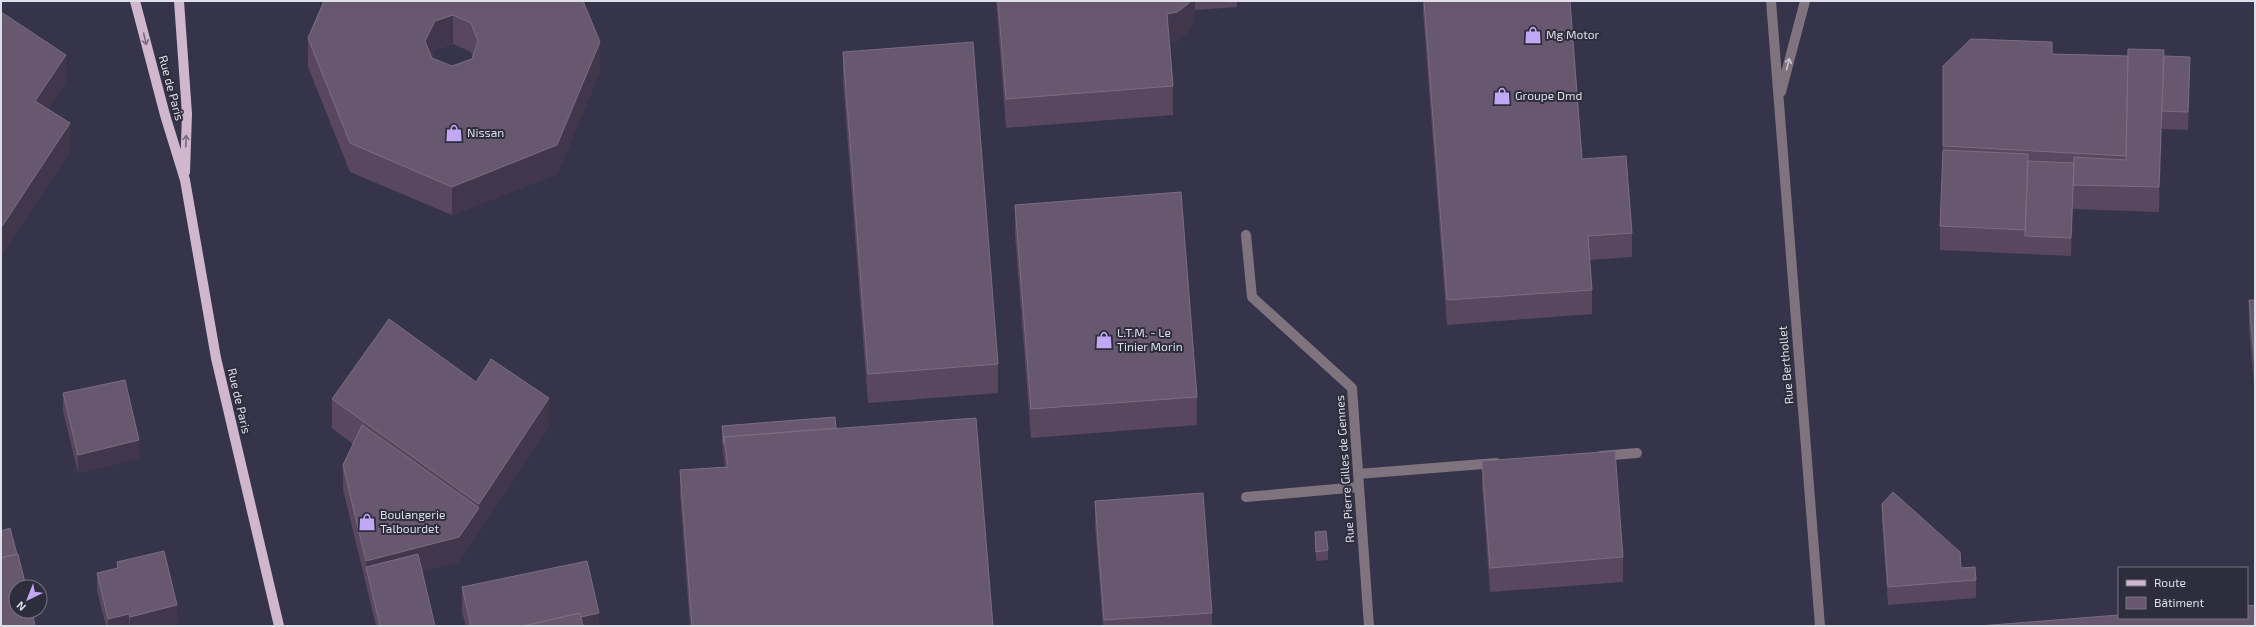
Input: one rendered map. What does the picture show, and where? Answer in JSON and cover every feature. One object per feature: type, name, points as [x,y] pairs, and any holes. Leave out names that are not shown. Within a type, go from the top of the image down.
[{"type":"main road","name":"Rue de Paris","points":[[136,1],[165,115],[185,180],[216,358],[279,626]]},
{"type":"main road","name":"Rue de Paris","points":[[179,1],[187,114],[185,180]]},
{"type":"street","name":"Rue Berthollet","points":[[1771,1],[1820,626]]},
{"type":"street","name":"Rue Berthollet","points":[[1778,102],[1805,1]]},
{"type":"street","name":"Rue Pierre Gilles de Gennes","points":[[1246,235],[1252,297],[1352,388],[1369,626]]},
{"type":"street","points":[[1590,456],[1637,453]]},
{"type":"street","points":[[1358,474],[1505,462]]},
{"type":"street","points":[[1246,498],[1359,487]]},
{"type":"shaded area","points":[[1,1],[2255,1],[2255,626],[1,626]]},
{"type":"building","name":"Nissan","points":[[324,1],[583,1],[600,42],[557,145],[452,187],[350,143],[308,38]],"holes":[[[453,15],[471,23],[478,41],[472,59],[452,66],[432,58],[425,41],[435,21]]]},
{"type":"building","points":[[998,1],[1190,1],[1177,12],[1167,14],[1173,86],[1006,99]]},
{"type":"building","name":"Groupe Dmd","points":[[1424,1],[1570,1],[1582,159],[1626,156],[1632,233],[1588,236],[1592,290],[1447,300]]},
{"type":"building","points":[[1,12],[66,55],[35,101],[70,123],[1,228]]},
{"type":"building","points":[[1971,39],[2052,42],[2052,54],[2128,56],[2126,156],[1943,146],[1943,66]]},
{"type":"building","points":[[973,42],[998,364],[868,374],[843,52]]},
{"type":"building","points":[[2128,49],[2164,50],[2159,187],[2073,185],[2074,157],[2126,160]]},
{"type":"building","points":[[2164,56],[2190,57],[2188,112],[2162,111]]},
{"type":"building","points":[[1943,150],[2028,154],[2025,230],[1940,226]]},
{"type":"building","points":[[2028,161],[2074,163],[2071,238],[2025,236]]},
{"type":"building","points":[[1181,192],[1197,397],[1031,409],[1015,205]]},
{"type":"building","points":[[2249,300],[2255,300],[2255,368]]},
{"type":"building","points":[[389,319],[476,382],[491,359],[549,398],[479,504],[332,399]]},
{"type":"building","points":[[125,380],[139,440],[78,455],[63,393]]},
{"type":"building","points":[[835,417],[836,428],[724,437],[724,443],[722,426]]},
{"type":"building","points":[[976,418],[993,626],[692,626],[680,470],[728,467],[724,437]]},
{"type":"building","points":[[362,425],[479,508],[459,537],[366,561],[343,465]]},
{"type":"building","points":[[1615,451],[1623,557],[1490,568],[1482,461]]},
{"type":"building","points":[[1893,492],[1960,552],[1961,568],[1975,567],[1976,580],[1888,587],[1882,504]]},
{"type":"building","points":[[1203,493],[1212,613],[1104,620],[1095,501]]},
{"type":"building","points":[[10,528],[17,554],[1,558],[1,531]]},
{"type":"building","points":[[1326,531],[1328,550],[1316,552],[1315,532]]},
{"type":"building","points":[[164,551],[177,605],[130,617],[129,614],[108,619],[97,573],[118,568],[117,562]]},
{"type":"building","points":[[18,554],[24,579],[8,579],[8,619],[34,619],[35,626],[1,626],[1,558]]},
{"type":"building","points":[[418,554],[435,626],[380,626],[366,567]]},
{"type":"building","points":[[587,561],[599,613],[581,617],[580,613],[523,626],[471,626],[462,587]]},
{"type":"building","points":[[2255,605],[2255,626],[1979,626],[2118,615],[2118,619],[2248,619],[2248,606]]},
{"type":"building","points":[[580,613],[583,626],[523,626]]},
{"type":"place","name":"Mg Motor","points":[[1533,35]]},
{"type":"place","name":"Groupe Dmd","points":[[1502,96]]},
{"type":"place","name":"Nissan","points":[[454,133]]},
{"type":"place","name":"L.T.M. - Le Tinier Morin","points":[[1104,340]]},
{"type":"place","name":"Boulangerie Talbourdet","points":[[367,522]]}]
